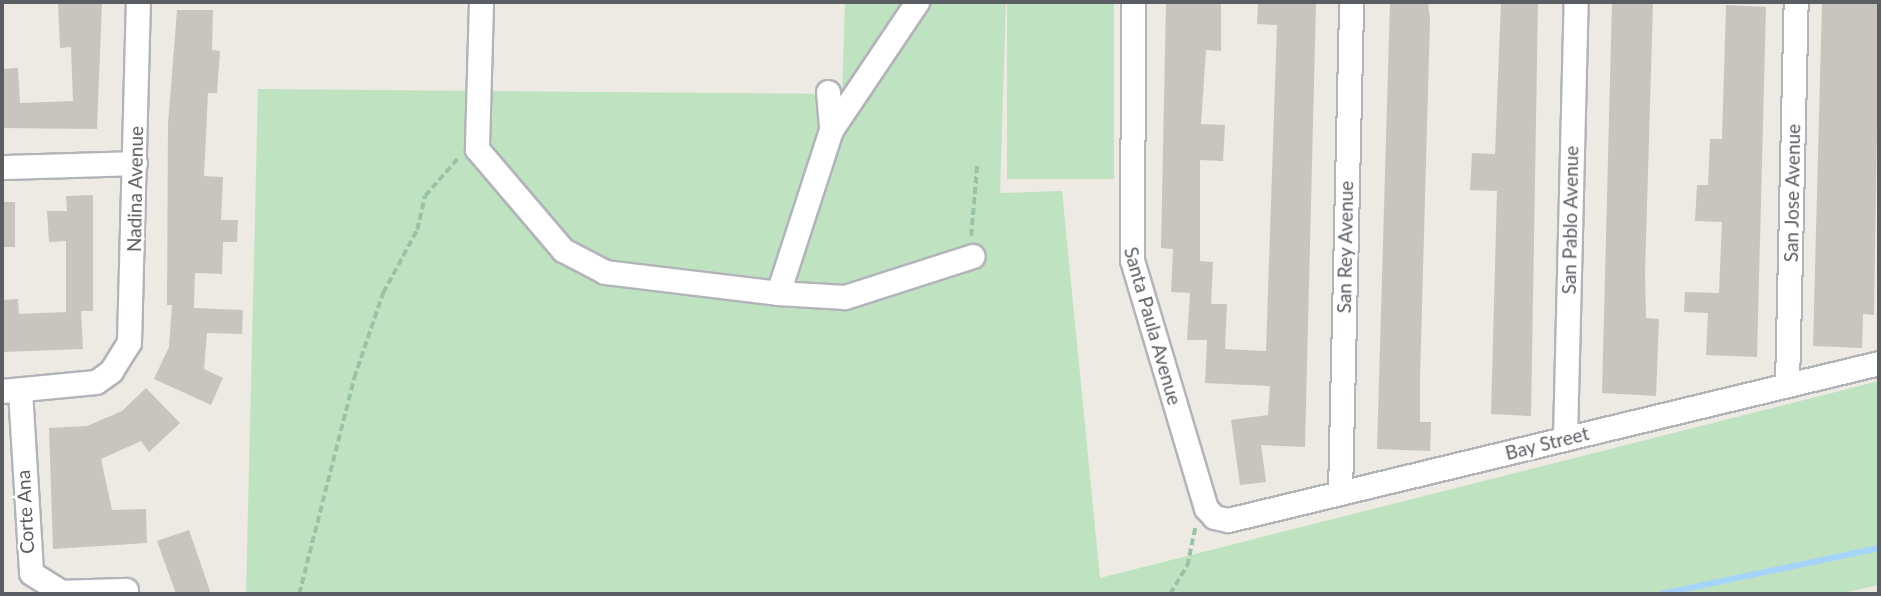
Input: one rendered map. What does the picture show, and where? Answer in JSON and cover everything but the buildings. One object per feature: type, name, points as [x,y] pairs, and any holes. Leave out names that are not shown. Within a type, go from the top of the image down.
[{"type":"street","name":"Nadina Avenue","points":[[11,391],[79,388],[111,372],[132,323],[138,2]]},
{"type":"street","points":[[481,2],[477,149],[550,236],[580,261],[606,272],[778,293],[845,298],[973,256]]},
{"type":"street","points":[[778,293],[831,130],[917,2]]},
{"type":"street","name":"Santa Paula Avenue","points":[[1133,2],[1128,233],[1210,513]]},
{"type":"street","name":"San Rey Avenue","points":[[1340,493],[1351,2]]},
{"type":"street","name":"San Pablo Avenue","points":[[1565,438],[1576,2]]},
{"type":"street","name":"San Jose Avenue","points":[[1787,385],[1796,2]]},
{"type":"street","points":[[828,92],[831,130]]},
{"type":"street","points":[[2,167],[135,163]]},
{"type":"street","name":"Bay Street","points":[[1210,513],[1228,520],[1879,363]]},
{"type":"street","name":"Corte Ana","points":[[11,391],[31,573],[61,592],[126,590]]},
{"type":"path","points":[[299,594],[354,378],[383,293],[407,251],[436,177],[454,159],[477,149]]},
{"type":"path","points":[[973,256],[977,165]]},
{"type":"path","points":[[1170,594],[1210,513]]},
{"type":"green space","points":[[845,2],[1006,2],[1000,193],[1062,191],[1100,578],[1879,381],[1879,585],[1839,594],[246,594],[258,89],[842,94]]},
{"type":"green space","points":[[1007,2],[1114,2],[1114,179],[1007,179]]},
{"type":"waterway","points":[[1661,594],[1879,548]]}]
